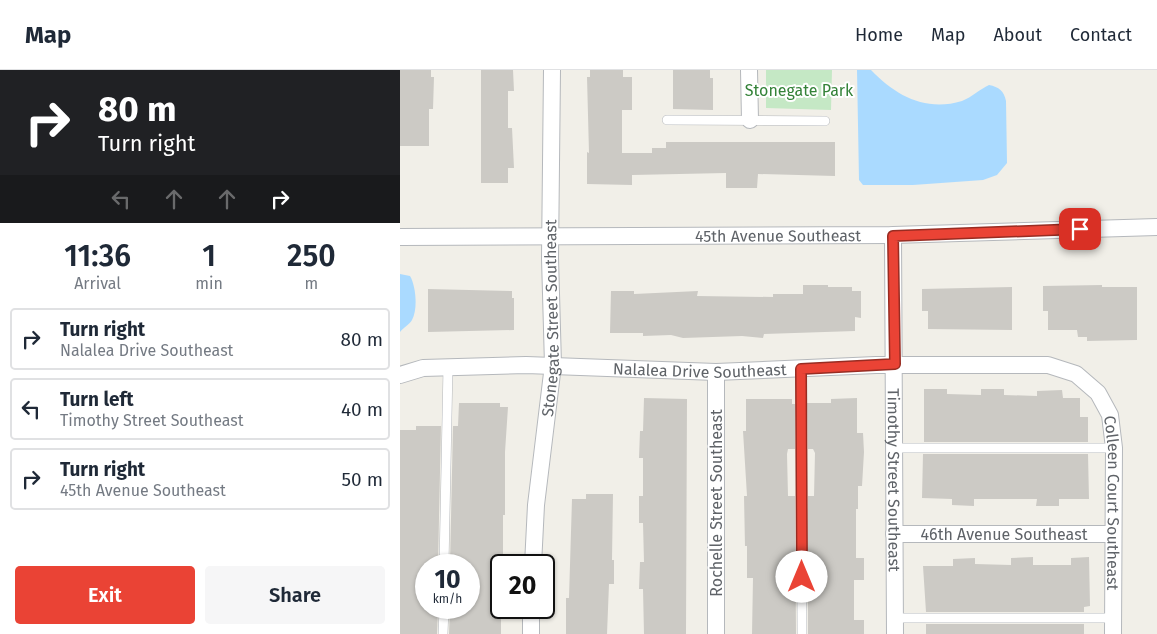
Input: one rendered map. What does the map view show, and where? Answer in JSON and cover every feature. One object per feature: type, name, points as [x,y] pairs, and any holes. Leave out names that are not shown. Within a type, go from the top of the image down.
[{"type":"street","name":"Stonegate Street Southeast","points":[[534,554],[536,505],[553,365],[550,236],[552,70]]},
{"type":"street","points":[[749,70],[750,120]]},
{"type":"street","name":"45th Avenue Southeast","points":[[400,237],[893,236],[1156,226]]},
{"type":"street","name":"Timothy Street Southeast","points":[[893,236],[895,626]]},
{"type":"street","name":"Nalalea Drive Southeast","points":[[400,375],[423,368],[553,365],[716,372],[895,364],[1048,365],[1070,371],[1086,382]]},
{"type":"street","name":"Rochelle Street Southeast","points":[[716,372],[716,634]]},
{"type":"street","name":"Colleen Court Southeast","points":[[1086,382],[1098,393],[1108,411],[1114,448],[1114,626]]},
{"type":"street","name":"46th Avenue Southeast","points":[[894,534],[1114,534]]},
{"type":"street","points":[[530,634],[531,619]]},
{"type":"lane","points":[[667,120],[825,121]]},
{"type":"lane","points":[[444,554],[448,367]]},
{"type":"lane","points":[[801,369],[802,634]]},
{"type":"lane","points":[[893,448],[1114,448]]},
{"type":"lane","points":[[443,634],[444,619]]},
{"type":"lane","points":[[895,626],[1114,626]]},
{"type":"green space","name":"Stonegate Park","points":[[766,70],[832,70],[831,110],[766,108]]},
{"type":"water","points":[[857,70],[871,70],[901,94],[924,103],[949,104],[962,101],[989,85],[998,88],[1006,101],[1007,163],[997,175],[983,180],[913,185],[863,185],[859,180]]},
{"type":"water","points":[[400,274],[410,276],[414,286],[416,304],[412,320],[400,332]]},
{"type":"building","points":[[400,70],[431,70],[431,77],[434,77],[433,109],[429,109],[429,146],[400,146]]},
{"type":"building","points":[[481,70],[513,70],[514,91],[508,91],[508,128],[512,128],[514,168],[508,168],[508,183],[481,183]]},
{"type":"building","points":[[590,70],[623,70],[623,77],[632,77],[632,110],[622,110],[622,153],[652,153],[652,148],[666,148],[666,142],[835,142],[835,176],[758,174],[757,188],[726,188],[726,173],[632,175],[632,185],[587,184],[587,152],[589,153],[587,77],[590,77]]},
{"type":"building","points":[[673,70],[710,70],[710,78],[713,78],[713,110],[673,109]]},
{"type":"building","points":[[803,285],[852,287],[852,291],[861,291],[861,318],[855,317],[855,331],[764,334],[763,338],[742,336],[683,338],[671,335],[643,336],[643,333],[610,333],[611,291],[634,291],[634,294],[698,291],[697,296],[773,297],[773,294],[803,294]]},
{"type":"building","points":[[1102,285],[1102,287],[1137,287],[1137,340],[1087,341],[1087,337],[1078,337],[1077,330],[1048,330],[1048,311],[1043,311],[1043,286]]},
{"type":"building","points":[[1012,287],[1012,330],[928,329],[928,311],[922,311],[922,289]]},
{"type":"building","points":[[428,289],[512,291],[512,298],[514,298],[514,330],[428,332]]},
{"type":"building","points":[[924,389],[947,389],[947,394],[981,395],[981,389],[1004,389],[1004,395],[1037,396],[1037,391],[1062,390],[1063,398],[1080,398],[1080,417],[1088,417],[1088,442],[924,442]]},
{"type":"building","points":[[644,398],[687,399],[686,634],[644,634],[643,589],[639,589],[640,562],[644,562],[643,523],[639,523],[639,496],[643,496],[643,458],[639,458],[640,431],[643,431]]},
{"type":"building","points":[[857,398],[857,433],[863,433],[864,452],[862,486],[858,486],[858,509],[856,509],[856,558],[864,558],[864,580],[854,580],[854,620],[864,620],[864,634],[808,634],[808,496],[814,496],[815,453],[813,449],[808,449],[807,403],[831,403],[831,399]]},
{"type":"building","points":[[746,399],[792,399],[792,404],[795,404],[795,449],[788,449],[787,454],[788,496],[795,496],[796,634],[752,634],[753,578],[747,578],[747,546],[745,546],[744,496],[747,496],[743,431],[746,431]]},
{"type":"building","points":[[459,403],[500,403],[500,407],[508,407],[503,554],[490,554],[490,619],[501,619],[501,634],[449,634],[450,619],[480,619],[480,554],[450,554],[453,426],[458,426]]},
{"type":"building","points":[[416,426],[441,426],[438,554],[415,554],[415,619],[438,619],[437,634],[400,634],[400,430],[416,430]]},
{"type":"building","points":[[923,454],[1088,454],[1089,499],[1059,499],[1059,506],[1036,506],[1037,499],[974,499],[974,506],[952,505],[952,499],[922,498]]},
{"type":"building","points":[[586,494],[613,494],[612,560],[614,560],[614,584],[609,584],[607,634],[566,634],[566,598],[569,598],[572,499],[586,499]]},
{"type":"building","points":[[1033,557],[1033,565],[1071,565],[1071,558],[1089,557],[1090,606],[1084,607],[1084,612],[926,612],[923,566],[953,566],[953,559],[975,558],[975,564],[1011,565],[1011,558]]},
{"type":"building","points":[[926,624],[1084,624],[1084,634],[926,634]]},
{"type":"route","points":[[802,577],[801,369],[895,364],[893,236],[1080,229]]}]
